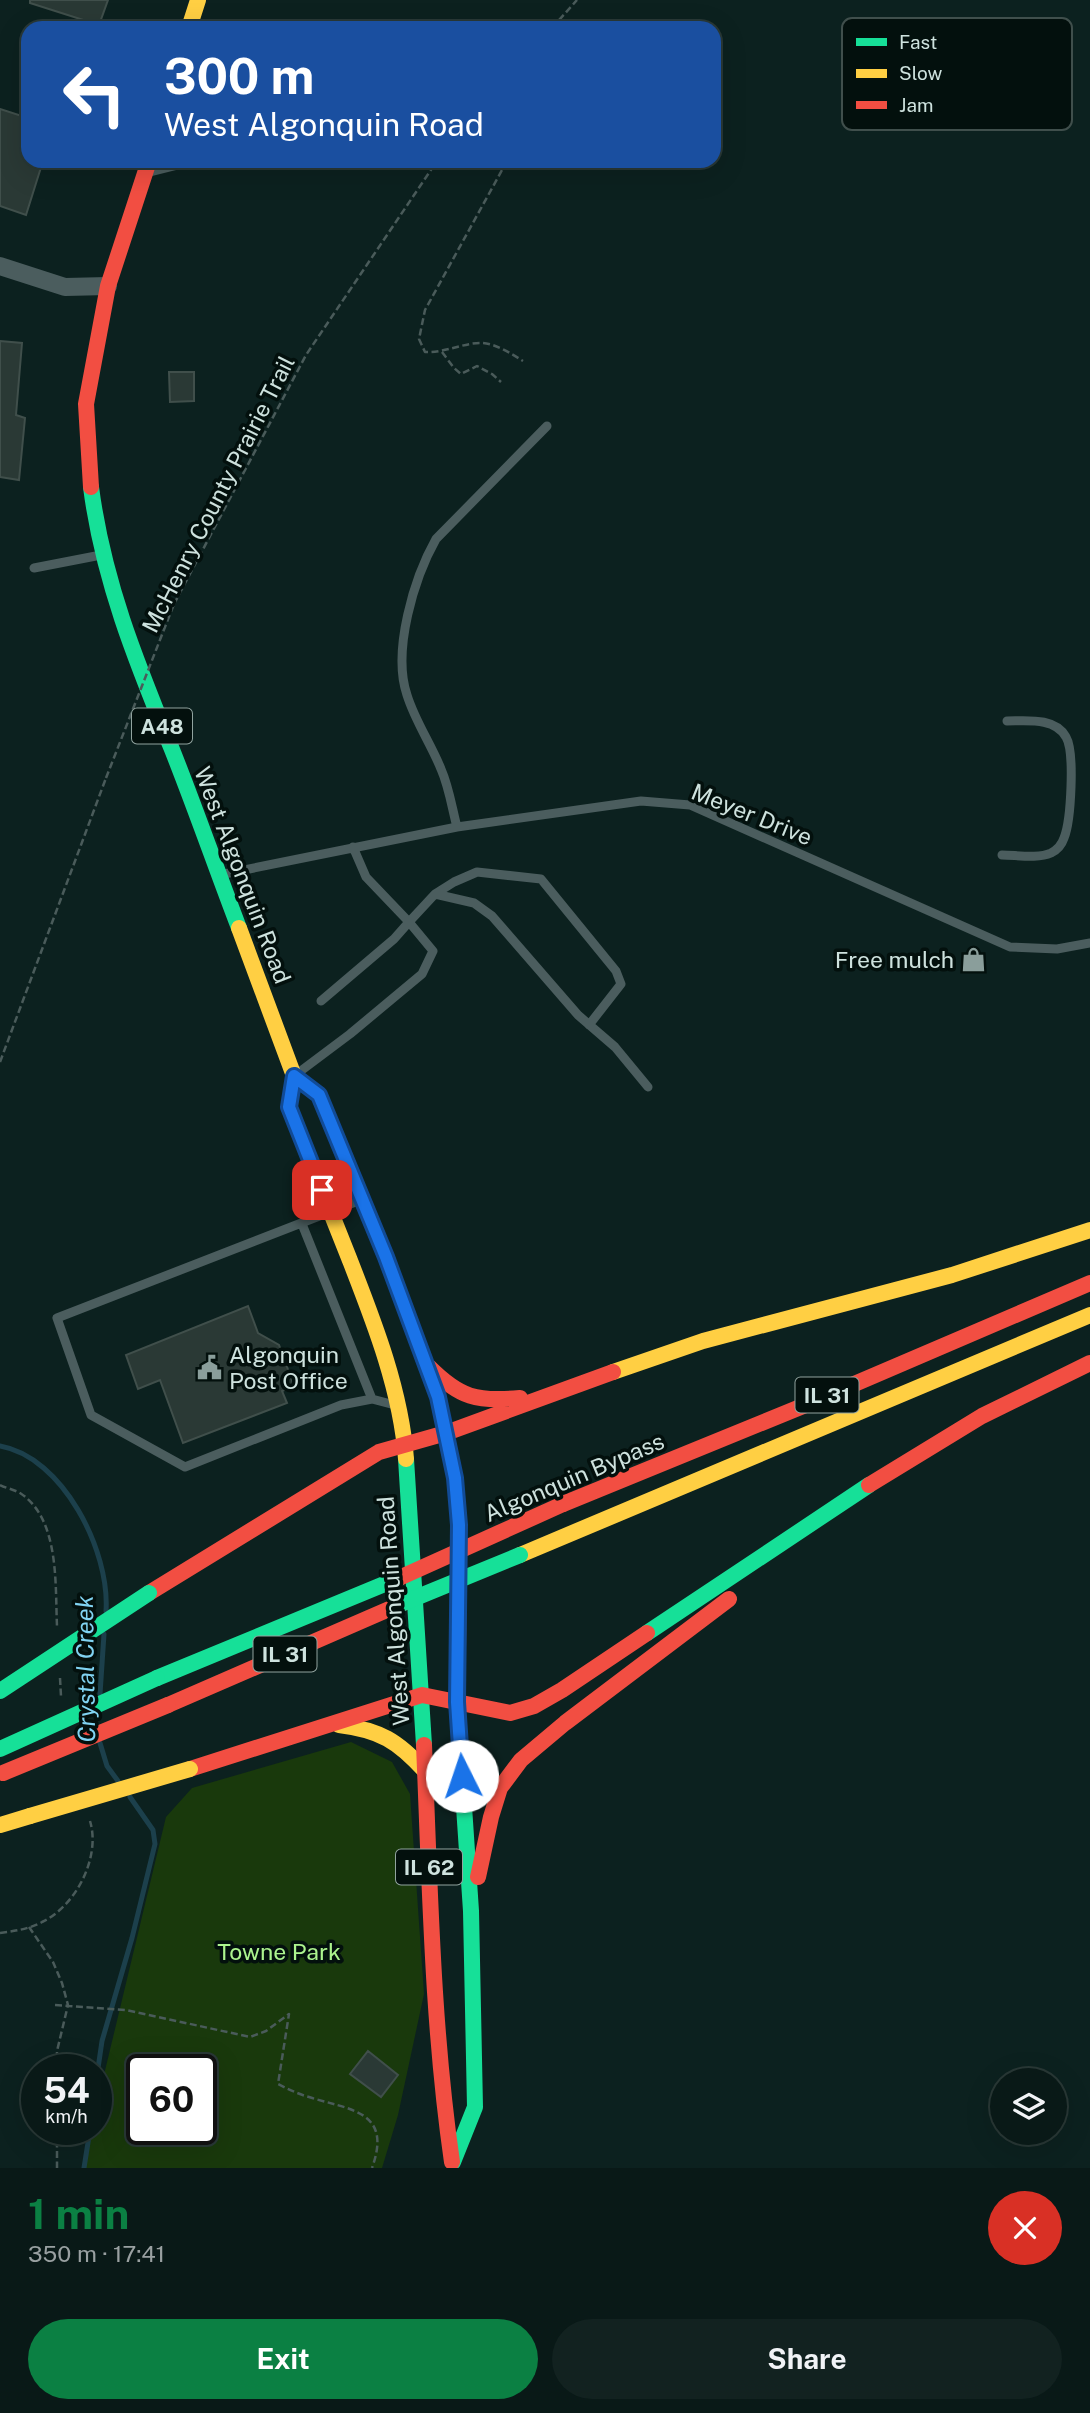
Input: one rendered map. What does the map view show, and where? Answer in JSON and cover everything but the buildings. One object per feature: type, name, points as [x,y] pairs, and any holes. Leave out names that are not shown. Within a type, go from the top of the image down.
[{"type":"main road","points":[[191,21],[198,0]]},
{"type":"main road","name":"West Algonquin Road","points":[[147,168],[108,286],[86,404],[89,469],[95,518],[110,585],[145,688],[171,748],[294,1076],[289,1107],[369,1309],[389,1369],[397,1405],[405,1443],[422,1695],[432,1934],[445,2114],[452,2165]]},
{"type":"main road","name":"West Algonquin Road","points":[[294,1076],[319,1095],[363,1199],[438,1397],[455,1478],[459,1525],[457,1702],[471,1911],[475,2107],[452,2165]]},
{"type":"main road","points":[[0,1691],[149,1593],[379,1452],[446,1433],[703,1341],[952,1275],[1090,1230]]},
{"type":"main road","name":"Algonquin Bypass","points":[[0,1749],[157,1678],[399,1578],[563,1504],[803,1406],[1090,1283]]},
{"type":"main road","name":"IL 31","points":[[2,1774],[1090,1315]]},
{"type":"main road","points":[[426,1363],[448,1387],[463,1396],[495,1401],[548,1396]]},
{"type":"main road","points":[[0,1825],[190,1769],[422,1695],[510,1713],[534,1706],[562,1690],[842,1502],[982,1416],[1090,1363]]},
{"type":"main road","points":[[471,1911],[491,1816],[500,1788],[521,1760],[615,1685],[801,1545],[852,1510],[895,1471]]},
{"type":"main road","points":[[330,1724],[370,1728],[396,1742],[425,1771]]},
{"type":"street","points":[[0,266],[65,286],[108,286]]},
{"type":"lane","points":[[457,827],[443,772],[407,695],[403,679],[412,590],[436,539],[547,426]]},
{"type":"lane","points":[[34,568],[103,555]]},
{"type":"lane","points":[[1002,855],[1051,853],[1060,846],[1070,814],[1071,751],[1066,736],[1053,726],[1037,720],[1007,721]]},
{"type":"lane","name":"Meyer Drive","points":[[219,875],[457,827],[641,801],[690,805],[1010,947],[1056,949],[1090,943]]},
{"type":"lane","points":[[294,1076],[422,974],[433,951],[366,877],[353,847]]},
{"type":"lane","points":[[321,1001],[394,939],[435,894],[454,882],[477,873],[541,879],[616,971],[621,984],[589,1025]]},
{"type":"lane","points":[[435,894],[474,902],[492,916],[578,1015],[615,1047],[648,1087]]},
{"type":"lane","points":[[363,1199],[57,1318],[91,1415],[185,1467],[341,1405],[372,1399],[397,1405]]},
{"type":"lane","points":[[302,1224],[372,1399]]},
{"type":"path","points":[[558,21],[577,0]]},
{"type":"path","name":"McHenry County Prairie Trail","points":[[0,1062],[174,604],[306,355],[432,168]]},
{"type":"path","points":[[503,168],[425,310],[419,339],[425,352],[442,352],[483,343],[509,352],[523,361]]},
{"type":"path","points":[[442,352],[461,374],[477,366],[500,382]]},
{"type":"path","points":[[29,1927],[53,1962],[68,2005],[57,2054]]},
{"type":"path","points":[[55,2004],[126,2010],[250,2038],[266,2031],[289,2014],[278,2084],[306,2097],[357,2110],[372,2123],[377,2140],[372,2168]]},
{"type":"path","points":[[57,2145],[57,2168]]},
{"type":"green space","name":"Towne Park","points":[[351,1742],[392,1762],[410,1794],[424,1994],[398,2115],[382,2168],[82,2168],[87,2145],[112,2145],[112,2054],[109,2054],[166,1817],[192,1788]]},
{"type":"waterway","name":"Crystal Creek","points":[[0,1446],[23,1454],[44,1468],[78,1510],[100,1561],[106,1611]]},
{"type":"waterway","name":"Crystal Creek","points":[[100,1694],[104,1634]]},
{"type":"waterway","name":"Crystal Creek","points":[[100,1743],[107,1766],[118,1781]]},
{"type":"waterway","name":"Crystal Creek","points":[[100,2054],[155,1844],[153,1830],[130,1797]]},
{"type":"waterway","name":"Crystal Creek","points":[[84,2168],[88,2145]]},
{"type":"traffic: fast","points":[[91,487],[96,521],[122,620],[239,928]]},
{"type":"traffic: fast","points":[[406,1459],[424,1745]]},
{"type":"traffic: fast","points":[[647,1633],[869,1485]]},
{"type":"traffic: fast","points":[[403,1603],[520,1555]]},
{"type":"traffic: fast","points":[[157,1678],[399,1578]]},
{"type":"traffic: fast","points":[[0,1691],[149,1593]]},
{"type":"traffic: fast","points":[[453,2162],[475,2107],[471,1911],[457,1702],[458,1650]]},
{"type":"traffic: fast","points":[[0,1749],[157,1678]]},
{"type":"traffic: slow","points":[[191,21],[198,0]]},
{"type":"traffic: slow","points":[[239,928],[294,1076],[289,1107],[385,1357],[398,1407],[406,1459]]},
{"type":"traffic: slow","points":[[613,1372],[703,1341],[952,1275],[1090,1230]]},
{"type":"traffic: slow","points":[[520,1555],[1090,1315]]},
{"type":"traffic: slow","points":[[339,1725],[366,1730],[387,1739],[406,1752],[425,1771]]},
{"type":"traffic: slow","points":[[30,1816],[190,1769]]},
{"type":"traffic: slow","points":[[0,1825],[30,1816]]},
{"type":"traffic: jam","points":[[91,487],[86,404],[108,286],[147,168]]},
{"type":"traffic: jam","points":[[294,1076],[319,1095],[386,1257],[438,1397],[455,1478],[459,1525],[458,1650]]},
{"type":"traffic: jam","points":[[563,1504],[803,1406],[1090,1283]]},
{"type":"traffic: jam","points":[[869,1485],[982,1416],[1090,1363]]},
{"type":"traffic: jam","points":[[429,1367],[450,1385],[470,1396],[492,1399],[520,1398]]},
{"type":"traffic: jam","points":[[149,1593],[379,1452],[446,1433],[613,1372]]},
{"type":"traffic: jam","points":[[399,1578],[563,1504]]},
{"type":"traffic: jam","points":[[478,1877],[500,1788],[521,1760],[565,1723],[729,1599]]},
{"type":"traffic: jam","points":[[168,1705],[403,1603]]},
{"type":"traffic: jam","points":[[190,1769],[422,1695],[510,1713],[534,1706],[647,1633]]},
{"type":"traffic: jam","points":[[3,1773],[168,1705]]},
{"type":"traffic: jam","points":[[424,1745],[436,2006],[452,2162]]},
{"type":"place","name":"Free mulch","points":[[974,959]]},
{"type":"place","name":"Algonquin Post Office","points":[[209,1367]]},
{"type":"route","points":[[322,1190],[289,1107],[294,1076],[319,1095],[386,1257],[438,1397],[455,1478],[459,1525],[457,1702],[462,1776]]}]
